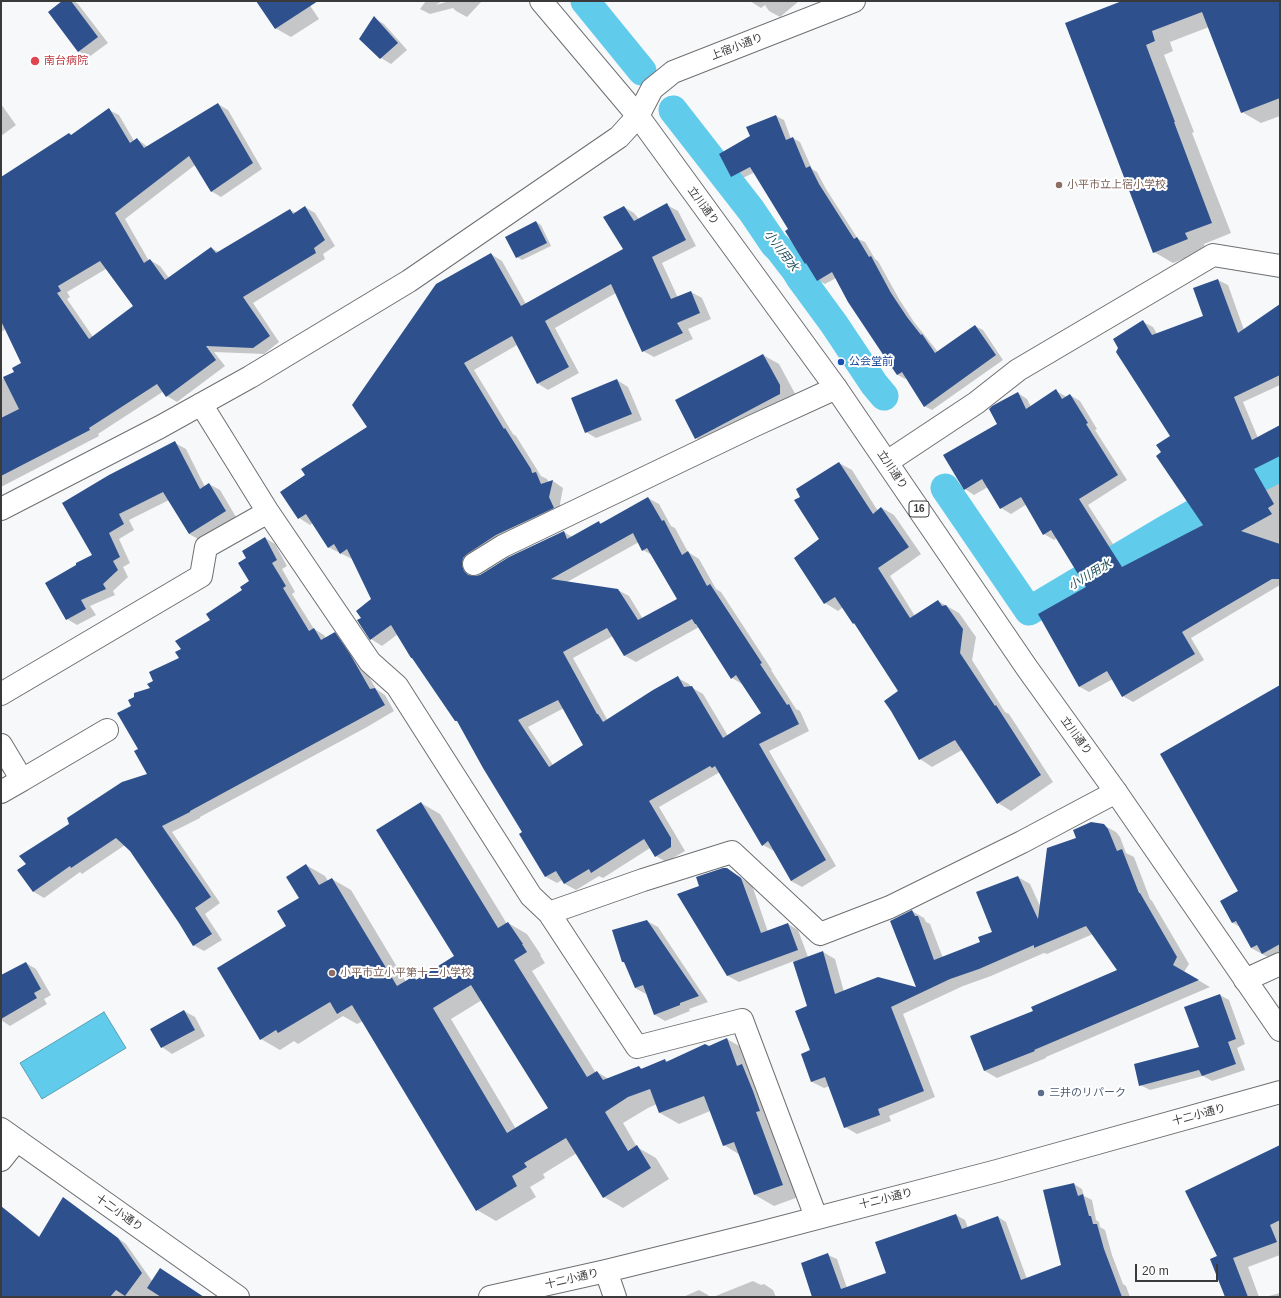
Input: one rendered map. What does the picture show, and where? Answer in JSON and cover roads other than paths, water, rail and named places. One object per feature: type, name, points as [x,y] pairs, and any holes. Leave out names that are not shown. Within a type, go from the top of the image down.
[{"type":"street","name":"立川通り","points":[[541,1],[638,116],[836,388],[1027,668],[1116,792],[1280,1030]]},
{"type":"street","name":"上宿小通り","points":[[1,509],[202,404],[250,377],[409,281],[619,137],[638,116],[652,89],[673,72],[854,1]]},
{"type":"street","points":[[887,462],[976,403],[1018,370],[1213,255],[1280,266]]},
{"type":"street","points":[[474,564],[504,546],[753,426],[836,388]]},
{"type":"street","points":[[202,404],[268,512],[370,662],[397,686],[531,896],[549,912],[637,1047],[742,1020],[816,1217]]},
{"type":"street","points":[[1,694],[201,576],[206,547],[268,512]]},
{"type":"street","points":[[1,792],[107,730]]},
{"type":"street","points":[[1,745],[22,780]]},
{"type":"street","points":[[549,912],[732,852],[820,934],[890,907],[1022,842],[1116,792]]},
{"type":"street","points":[[1245,980],[1280,964]]},
{"type":"street","name":"十二小通り","points":[[490,1297],[606,1271],[760,1233],[997,1170],[1280,1092]]},
{"type":"street","points":[[1,1160],[9,1135]]},
{"type":"street","name":"十二小通り","points":[[9,1135],[238,1297]]},
{"type":"street","points":[[606,1271],[615,1297]]},
{"type":"water","points":[[104,1012],[126,1048],[42,1099],[20,1063]]},
{"type":"waterway","name":"小川用水","points":[[585,1],[642,71]]},
{"type":"waterway","name":"小川用水","points":[[673,110],[751,210],[774,244],[796,271],[834,324],[874,384],[884,396]]},
{"type":"waterway","name":"小川用水","points":[[945,488],[1029,611],[1165,530],[1228,494],[1280,467]]},
{"type":"place","name":"南台病院","points":[[35,61]]},
{"type":"place","name":"小平市立上宿小学校","points":[[1059,185]]},
{"type":"place","name":"公会堂前","points":[[841,362]]},
{"type":"place","name":"小平市立小平第十二小学校","points":[[332,973]]},
{"type":"place","name":"三井のリパーク","points":[[1041,1093]]}]
